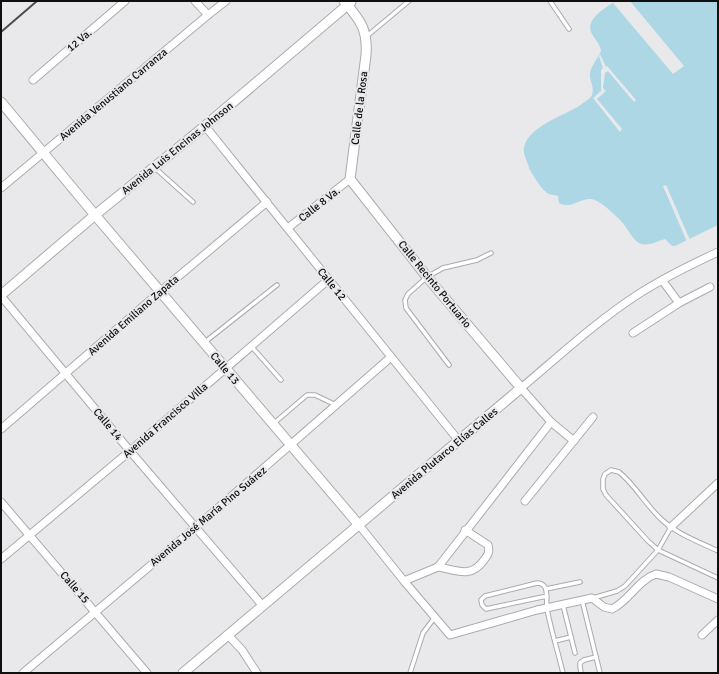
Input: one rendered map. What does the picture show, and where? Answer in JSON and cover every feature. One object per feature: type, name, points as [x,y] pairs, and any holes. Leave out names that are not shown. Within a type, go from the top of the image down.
[{"type":"street","name":"12 Va.","points":[[33,80],[125,1]]},
{"type":"street","points":[[195,1],[208,15]]},
{"type":"street","name":"Avenida Venustiano Carranza","points":[[1,188],[226,1]]},
{"type":"street","points":[[348,2],[363,27],[366,37]]},
{"type":"street","name":"Avenida Luis Encinas Johnson","points":[[1,295],[95,215],[205,126],[348,2]]},
{"type":"street","name":"Calle de la Rosa","points":[[350,179],[366,55],[366,37]]},
{"type":"street","name":"Calle 13","points":[[1,102],[95,215],[359,525],[450,635],[547,607]]},
{"type":"street","name":"Calle 12","points":[[205,126],[459,441]]},
{"type":"street","name":"Calle 8 Va.","points":[[288,228],[350,179]]},
{"type":"street","name":"Calle Recinto Portuario","points":[[350,179],[427,277],[521,388]]},
{"type":"street","name":"Avenida Emiliano Zapata","points":[[1,429],[160,291],[267,202]]},
{"type":"street","name":"Avenida Plutarco Elías Calles","points":[[183,673],[617,309],[662,280],[718,252]]},
{"type":"street","name":"Avenida Francisco Villa","points":[[1,559],[130,451],[328,280]]},
{"type":"street","points":[[662,280],[679,303]]},
{"type":"street","points":[[633,333],[679,303],[710,287]]},
{"type":"street","name":"Calle 14","points":[[1,295],[130,451],[263,606]]},
{"type":"street","name":"Avenida José María Pino Suárez","points":[[23,673],[195,528],[392,357]]},
{"type":"street","points":[[521,388],[551,422],[574,442]]},
{"type":"street","points":[[525,501],[593,417]]},
{"type":"street","points":[[404,581],[438,567],[465,530],[551,422]]},
{"type":"street","points":[[671,528],[718,483]]},
{"type":"street","name":"Calle 15","points":[[1,502],[96,611],[147,673]]},
{"type":"street","points":[[438,567],[467,572],[474,571],[481,565],[488,554],[488,545],[465,530]]},
{"type":"street","points":[[547,607],[592,598],[604,607],[612,609],[620,605],[648,578],[656,574],[669,576],[718,600]]},
{"type":"street","points":[[702,635],[718,620]]},
{"type":"street","points":[[228,635],[242,650],[258,673]]},
{"type":"lane","points":[[366,37],[409,1]]},
{"type":"lane","points":[[550,1],[569,29]]},
{"type":"lane","points":[[154,167],[192,202]]},
{"type":"lane","points":[[449,365],[406,308],[405,300],[408,294],[427,277],[443,268],[476,260],[491,253]]},
{"type":"lane","points":[[204,343],[277,284]]},
{"type":"lane","points":[[251,346],[281,380]]},
{"type":"lane","points":[[273,424],[307,395],[315,395],[337,406]]},
{"type":"lane","points":[[718,551],[671,528],[657,516],[619,472],[611,470],[605,474],[602,483],[606,495],[648,542],[658,550],[718,578]]},
{"type":"lane","points":[[592,598],[617,591],[625,586],[658,550],[671,528]]},
{"type":"lane","points":[[546,589],[580,582]]},
{"type":"lane","points":[[547,596],[486,609],[482,605],[481,600],[485,596],[537,583],[543,585],[546,589],[547,596],[547,607],[562,673]]},
{"type":"lane","points":[[582,600],[600,673]]},
{"type":"lane","points":[[563,604],[575,653]]},
{"type":"lane","points":[[410,673],[423,633],[435,617]]},
{"type":"lane","points":[[555,641],[571,637]]},
{"type":"lane","points":[[581,673],[580,663],[584,660],[596,657]]},
{"type":"water","points":[[615,1],[718,1],[718,225],[675,246],[672,246],[665,239],[654,243],[641,244],[633,237],[613,213],[592,199],[583,200],[569,205],[559,203],[558,196],[547,193],[538,182],[529,168],[524,153],[525,144],[536,130],[544,124],[579,106],[591,97],[593,88],[590,73],[601,51],[591,32],[591,22],[602,10]]},
{"type":"pier","points":[[615,1],[630,1],[684,66],[673,74],[613,3]]},
{"type":"pier","points":[[600,54],[606,67],[607,66],[636,100],[634,102],[608,71],[605,73],[603,88],[606,91],[597,99],[622,129],[620,132],[593,98],[601,91],[601,70],[603,68],[599,56]]},
{"type":"pier","points":[[666,185],[690,240],[687,242],[663,186]]},
{"type":"railway","points":[[1,32],[37,1]]}]
